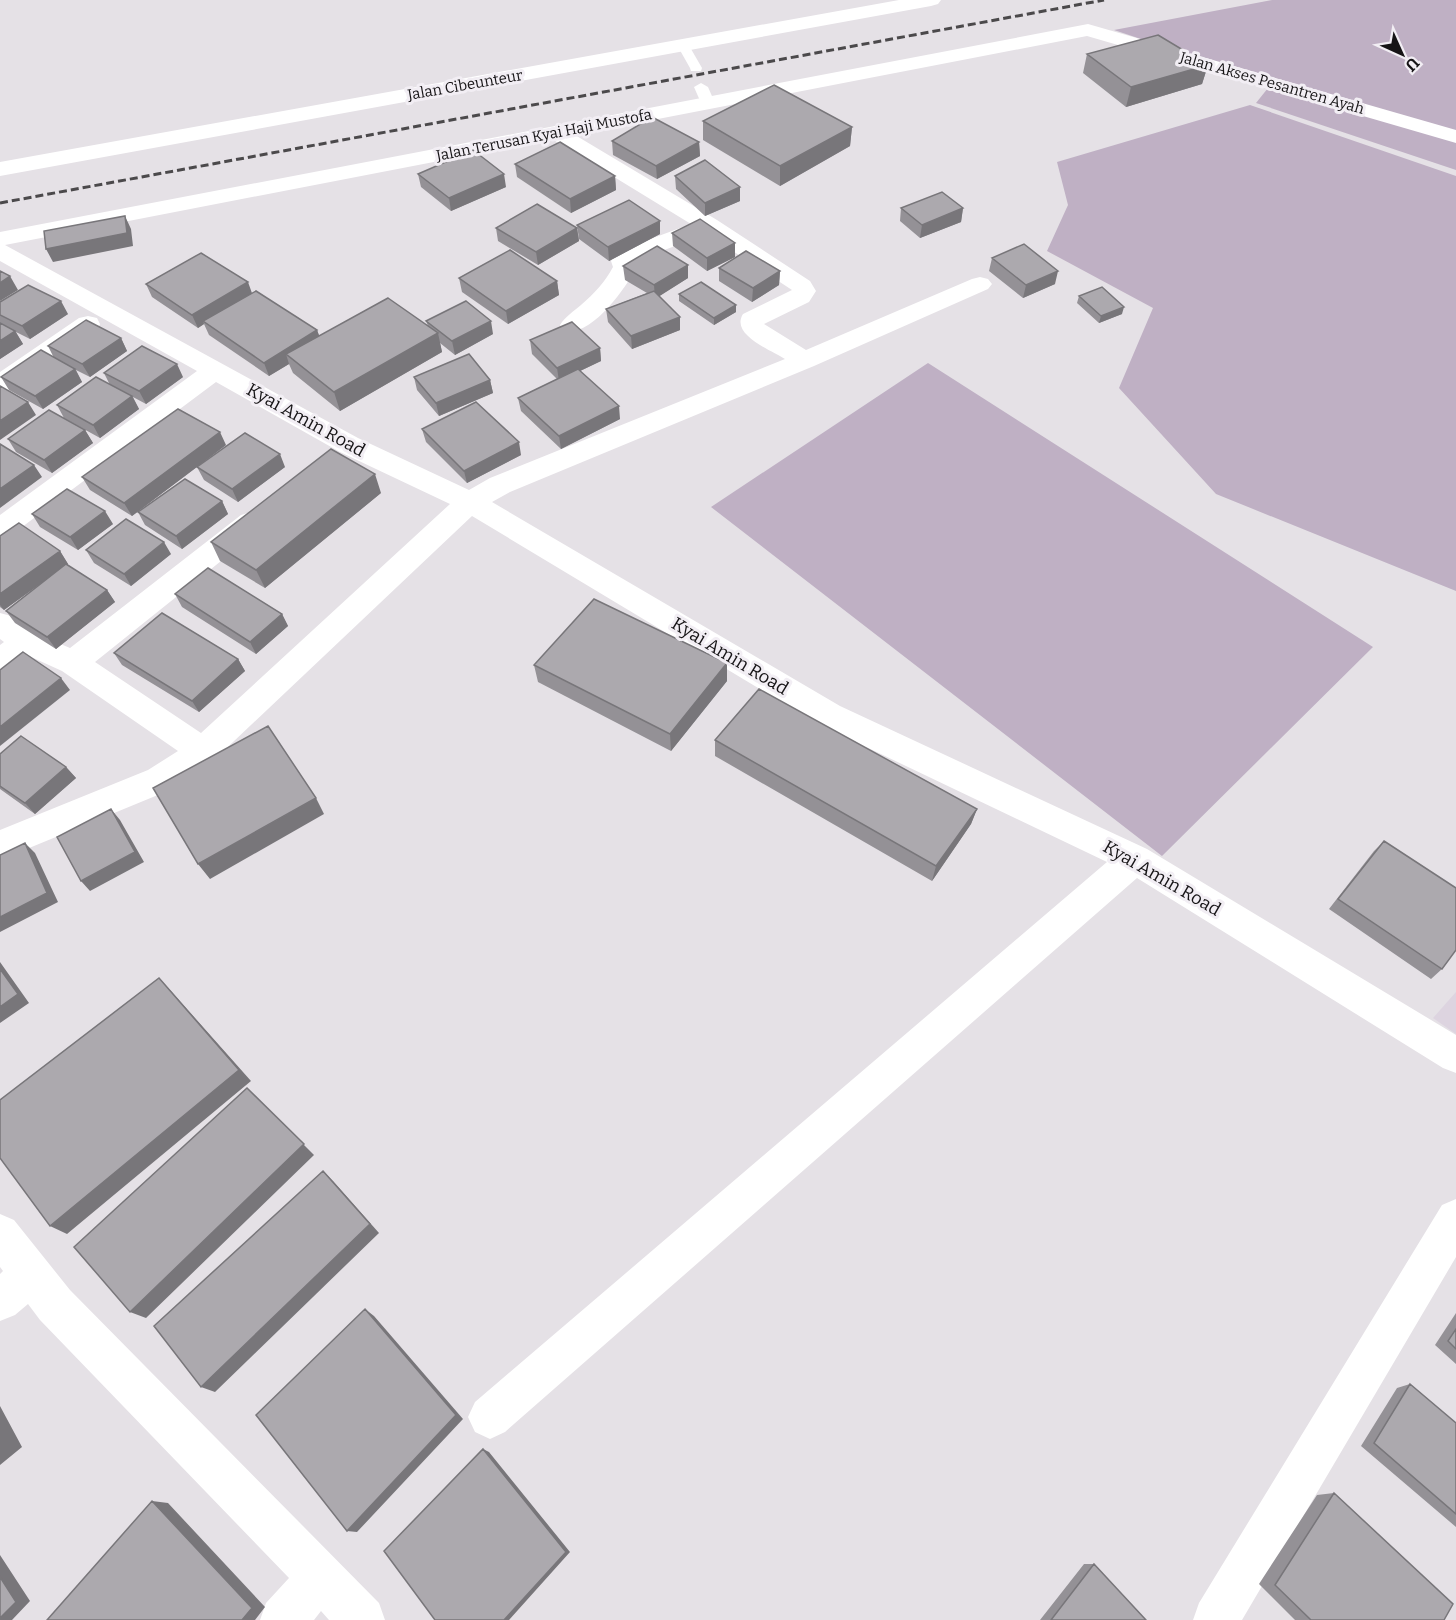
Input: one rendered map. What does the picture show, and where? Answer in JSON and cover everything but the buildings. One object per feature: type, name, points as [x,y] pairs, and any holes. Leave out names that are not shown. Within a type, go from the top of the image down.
[{"type":"street","name":"Jalan Cibeunteur","points":[[0,169],[931,0]]},
{"type":"street","name":"Jalan Terusan Kyai Haji Mustofa","points":[[1,250],[557,133],[705,95],[1088,30]]},
{"type":"street","name":"Jalan Akses Pesantren Ayah","points":[[1088,30],[1456,137]]},
{"type":"street","points":[[557,133],[709,225],[802,286],[804,291],[800,297],[752,320],[752,325],[756,330],[805,360]]},
{"type":"street","points":[[572,325],[598,304],[615,286],[625,267],[623,261],[626,256],[669,242],[709,225]]},
{"type":"street","name":"Kyai Amin Road","points":[[1,250],[216,370],[340,453],[470,502],[829,715],[1136,859],[1456,1055]]},
{"type":"street","points":[[0,845],[159,780],[203,751],[470,502],[500,485],[805,360],[980,284]]},
{"type":"street","points":[[0,384],[109,310]]},
{"type":"street","points":[[0,529],[216,370]]},
{"type":"street","points":[[73,663],[274,504]]},
{"type":"street","points":[[0,624],[26,642],[73,663],[203,751]]},
{"type":"street","points":[[0,662],[26,642]]},
{"type":"street","points":[[490,1417],[1136,859]]},
{"type":"street","points":[[1216,1620],[1456,1219]]},
{"type":"street","points":[[0,1234],[16,1288],[55,1305],[362,1620]]},
{"type":"street","points":[[284,1620],[319,1578]]},
{"type":"lane","points":[[683,45],[696,68]]},
{"type":"shaded area","points":[[1272,0],[1456,0],[1456,170],[1256,103],[1272,83],[1114,30]]},
{"type":"shaded area","points":[[1250,105],[1456,176],[1456,591],[1216,494],[1119,388],[1153,308],[1047,251],[1068,205],[1057,162]]},
{"type":"shaded area","points":[[928,363],[1373,647],[1162,856],[711,507]]},
{"type":"shaded area","points":[[1456,992],[1456,1034],[1433,1018]]},
{"type":"railway","points":[[0,203],[1104,0]]}]
